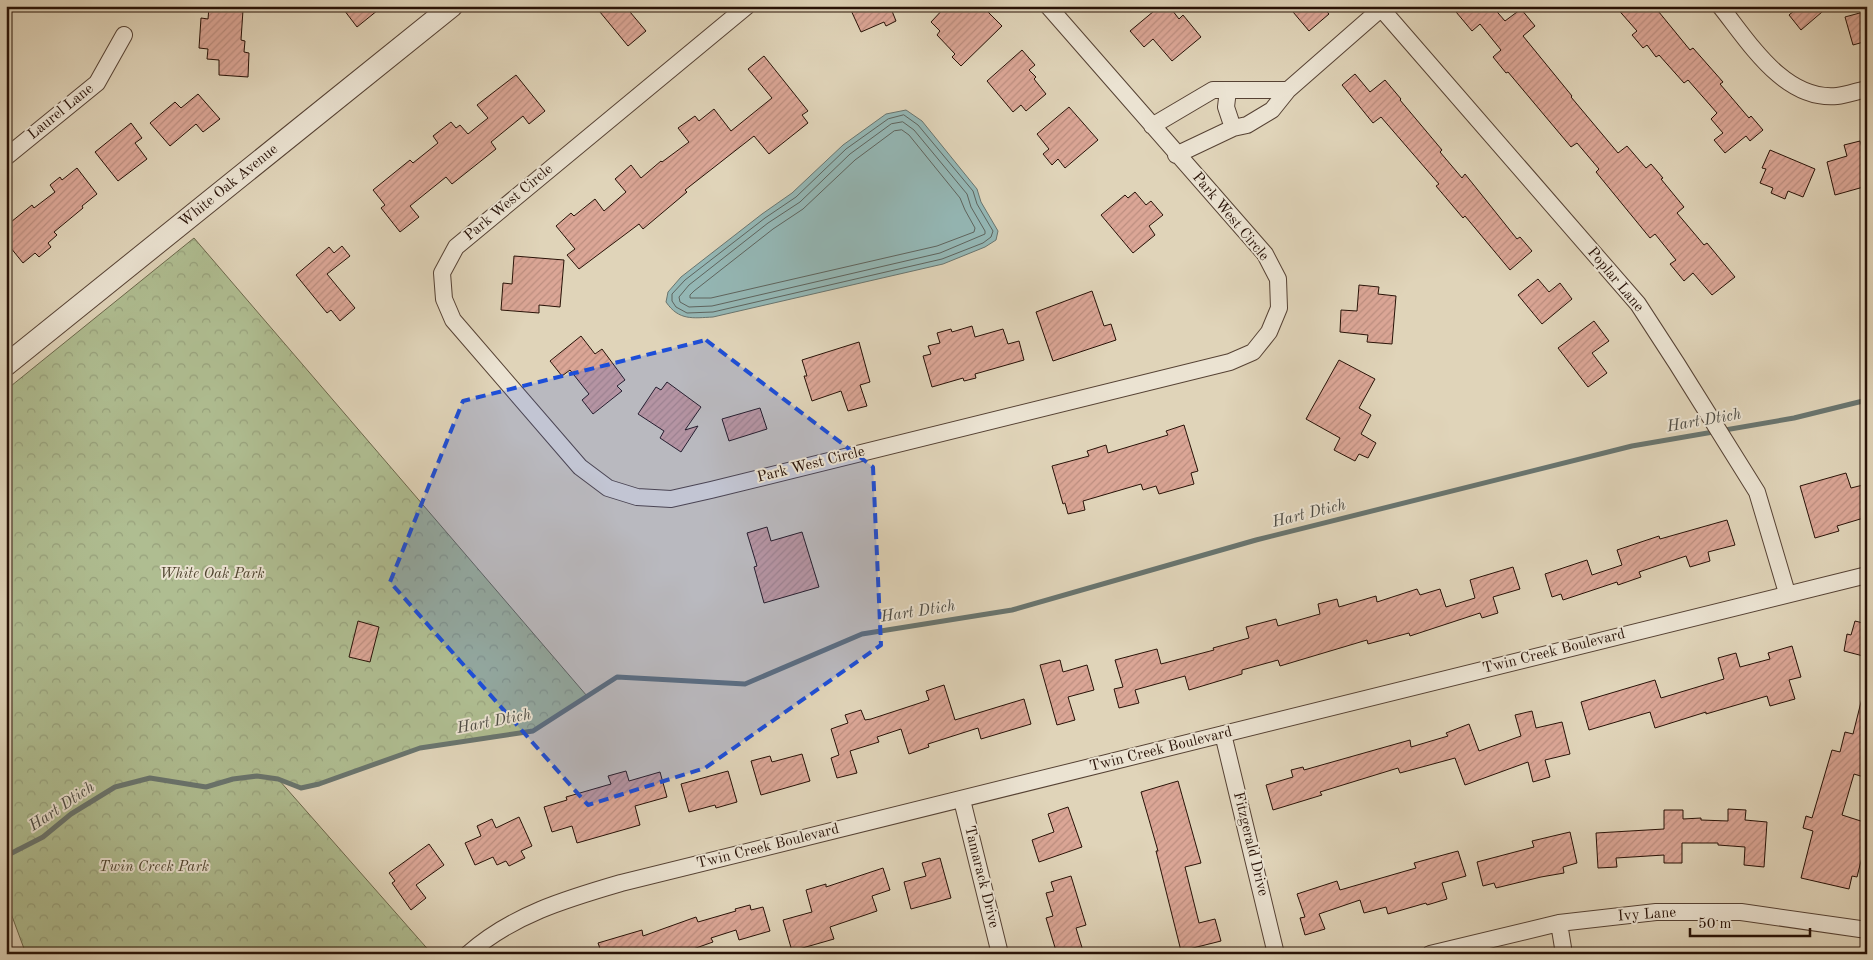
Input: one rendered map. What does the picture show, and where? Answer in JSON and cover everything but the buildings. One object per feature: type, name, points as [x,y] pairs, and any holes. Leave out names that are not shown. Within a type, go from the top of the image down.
[{"type":"street","name":"Park West Circle","points":[[747,6],[456,247],[442,273],[444,299],[453,320],[580,466],[608,488],[637,498],[671,499],[1230,362],[1254,352],[1269,332],[1278,308],[1278,279],[1265,254],[1176,155],[1048,6]]},
{"type":"street","points":[[1720,6],[1771,68],[1786,81],[1801,90],[1820,96],[1837,96],[1867,89]]},
{"type":"street","points":[[1176,155],[1233,128],[1247,125],[1272,110],[1288,90],[1382,7]]},
{"type":"street","name":"Poplar Lane","points":[[1382,7],[1638,304],[1757,492],[1787,593]]},
{"type":"street","name":"White Oak Avenue","points":[[6,365],[444,9]]},
{"type":"street","name":"Laurel Lane","points":[[6,157],[97,83],[124,36]]},
{"type":"street","points":[[1152,126],[1214,90],[1288,90]]},
{"type":"street","points":[[1228,90],[1226,107],[1233,128]]},
{"type":"street","name":"Twin Creek Boulevard","points":[[468,954],[479,943],[519,919],[559,901],[621,883],[962,800],[1787,593],[1867,575]]},
{"type":"street","name":"Fitzgerald Drive","points":[[1223,734],[1276,954]]},
{"type":"street","name":"Tamarack Drive","points":[[962,800],[1000,954]]},
{"type":"street","name":"Ivy Lane","points":[[1430,954],[1559,923],[1656,912],[1741,912],[1867,930]]},
{"type":"street","points":[[1559,923],[1564,954]]},
{"type":"highlighted area","points":[[706,340],[873,467],[881,645],[705,768],[588,805],[390,582],[463,401]]},
{"type":"green space","name":"White Oak Park","points":[[194,238],[587,696],[533,731],[420,748],[319,784],[301,788],[279,780],[432,954],[26,954],[6,900],[6,390]]},
{"type":"water","points":[[906,110],[922,121],[977,189],[981,202],[998,231],[996,240],[985,247],[943,264],[713,317],[687,317],[676,312],[666,302],[668,292],[681,277],[792,193],[843,145],[886,114]]},
{"type":"waterway","name":"Hart Dtich","points":[[6,856],[43,837],[71,814],[115,787],[150,778],[206,787],[233,779],[257,776],[278,779],[301,788],[319,784],[420,748],[533,731],[617,677],[745,684],[862,634],[1012,610],[1256,540],[1632,446],[1794,418],[1867,400]]},
{"type":"park label","name":"Twin Creek Park","points":[[154,867]]}]
